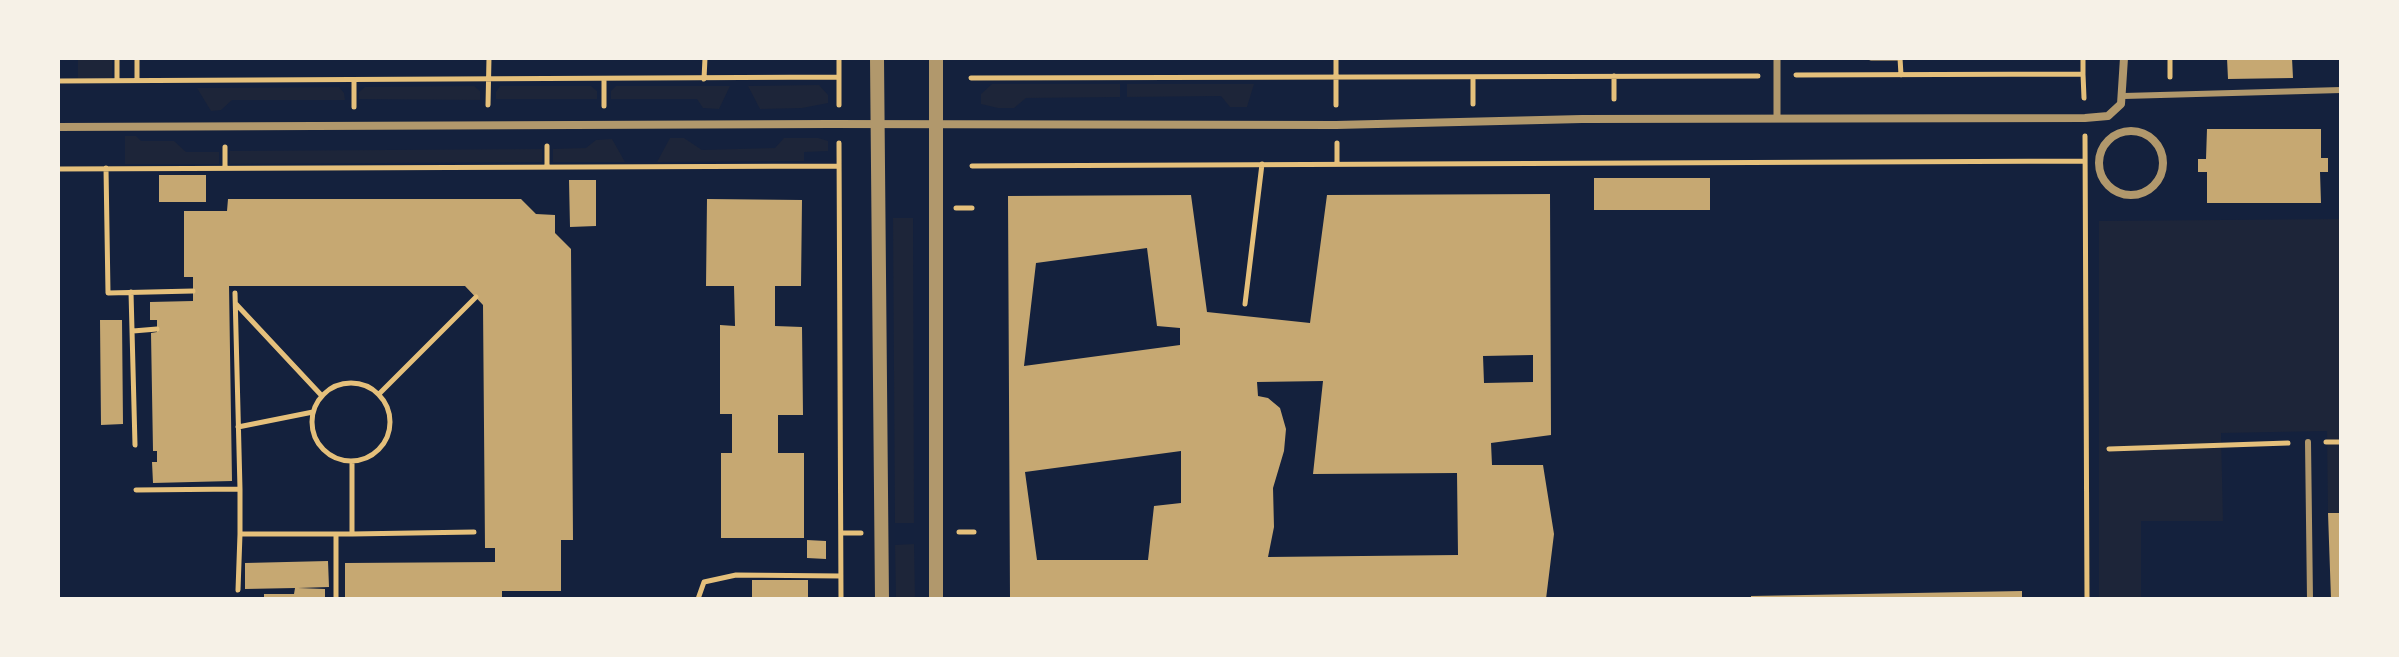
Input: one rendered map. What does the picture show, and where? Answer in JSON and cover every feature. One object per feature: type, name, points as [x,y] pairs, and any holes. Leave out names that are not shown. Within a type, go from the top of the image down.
[{"type":"street","points":[[877,58],[882,599]]},
{"type":"street","points":[[936,58],[936,599]]},
{"type":"street","points":[[1777,58],[1777,117]]},
{"type":"street","points":[[58,127],[1336,125],[1777,117],[2085,118],[2108,116],[2117,110],[2124,96],[2124,58]]},
{"type":"street","points":[[2108,116],[2119,132]]},
{"type":"street","points":[[2119,132],[2142,133],[2152,138],[2162,153],[2161,175],[2151,189],[2140,194],[2128,196],[2113,191],[2099,174],[2102,147],[2119,132]]},
{"type":"lane","points":[[2124,96],[2341,90]]},
{"type":"lane","points":[[2308,442],[2310,599]]},
{"type":"path","points":[[117,58],[117,80]]},
{"type":"path","points":[[137,58],[137,80]]},
{"type":"path","points":[[487,125],[489,58]]},
{"type":"path","points":[[704,79],[705,58]]},
{"type":"path","points":[[1871,75],[1871,59],[1900,58],[1901,75]]},
{"type":"path","points":[[971,78],[2083,74],[2083,58]]},
{"type":"path","points":[[58,81],[839,77]]},
{"type":"path","points":[[2085,118],[2087,599]]},
{"type":"path","points":[[972,166],[2085,161]]},
{"type":"path","points":[[1245,304],[1262,164]]},
{"type":"path","points":[[58,169],[839,166],[841,599]]},
{"type":"path","points":[[106,168],[108,293],[193,291]]},
{"type":"path","points":[[131,292],[135,445]]},
{"type":"path","points":[[235,293],[240,489],[238,590]]},
{"type":"path","points":[[379,394],[476,297]]},
{"type":"path","points":[[235,303],[322,396]]},
{"type":"path","points":[[133,331],[157,329]]},
{"type":"path","points":[[351,382],[379,394],[390,418],[388,436],[374,454],[352,461],[337,458],[322,448],[314,433],[313,412],[322,396],[338,385],[351,382]]},
{"type":"path","points":[[238,427],[313,412]]},
{"type":"path","points":[[2109,449],[2341,442]]},
{"type":"path","points":[[352,461],[352,534]]},
{"type":"path","points":[[136,490],[240,489]]},
{"type":"path","points":[[240,534],[474,532]]},
{"type":"path","points":[[336,534],[336,599]]},
{"type":"path","points":[[698,599],[704,582],[736,575],[840,576]]},
{"type":"shaded area","points":[[78,58],[112,58],[112,78],[78,78]]},
{"type":"shaded area","points":[[992,84],[1120,84],[1120,97],[1026,98],[1014,108],[998,108],[981,104],[981,94]]},
{"type":"shaded area","points":[[1127,84],[1254,84],[1247,107],[1230,107],[1221,96],[1127,97]]},
{"type":"shaded area","points":[[819,85],[828,95],[828,103],[802,108],[760,109],[748,86]]},
{"type":"shaded area","points":[[474,86],[480,91],[480,100],[359,99],[359,92],[365,87]]},
{"type":"shaded area","points":[[500,86],[591,86],[597,91],[597,99],[496,99]]},
{"type":"shaded area","points":[[616,86],[730,86],[719,109],[703,108],[697,99],[611,99],[611,91]]},
{"type":"shaded area","points":[[339,87],[345,100],[232,100],[221,110],[211,111],[197,88]]},
{"type":"shaded area","points":[[125,136],[136,136],[141,141],[174,141],[186,152],[219,152],[219,164],[125,164]]},
{"type":"shaded area","points":[[670,138],[684,138],[702,150],[775,148],[784,138],[818,138],[828,141],[828,151],[804,152],[804,161],[657,162]]},
{"type":"shaded area","points":[[612,139],[625,162],[553,162],[553,149],[586,148],[596,140]]},
{"type":"shaded area","points":[[542,149],[542,162],[230,164],[230,151]]},
{"type":"shaded area","points":[[893,218],[913,218],[914,523],[895,523]]},
{"type":"shaded area","points":[[2341,219],[2341,513],[2328,513],[2327,431],[2221,433],[2223,521],[2141,521],[2141,599],[2099,599],[2099,221]]},
{"type":"shaded area","points":[[914,544],[915,599],[896,599],[895,545]]},
{"type":"building","points":[[2227,58],[2292,58],[2293,78],[2228,79]]},
{"type":"building","points":[[2207,129],[2321,129],[2321,158],[2328,158],[2328,172],[2320,172],[2321,203],[2207,203],[2207,172],[2198,172],[2198,159],[2206,159]]},
{"type":"building","points":[[159,175],[206,175],[206,202],[159,202]]},
{"type":"building","points":[[1594,178],[1710,178],[1710,210],[1594,210]]},
{"type":"building","points":[[569,180],[596,180],[596,226],[570,227]]},
{"type":"building","points":[[1550,194],[1551,435],[1491,443],[1492,465],[1543,465],[1554,534],[1546,599],[1010,599],[1008,196],[1191,195],[1207,312],[1310,323],[1327,195]],"holes":[[[1147,248],[1157,326],[1180,328],[1180,345],[1024,366],[1036,263]],[[1533,355],[1533,382],[1484,383],[1483,356]],[[1323,381],[1313,474],[1457,473],[1458,555],[1268,557],[1274,527],[1273,488],[1284,451],[1286,429],[1280,408],[1268,398],[1258,396],[1257,382]],[[1181,451],[1181,503],[1154,506],[1148,560],[1037,560],[1025,472]]]},
{"type":"building","points":[[228,199],[521,199],[536,214],[555,215],[555,233],[571,249],[573,540],[561,540],[561,591],[502,591],[502,599],[345,599],[345,563],[495,562],[495,548],[485,548],[483,305],[465,286],[229,286],[232,481],[153,483],[152,462],[157,462],[157,451],[153,451],[151,333],[157,332],[157,320],[150,320],[150,302],[193,301],[193,277],[184,277],[184,211],[227,211]]},
{"type":"building","points":[[707,199],[802,200],[801,286],[775,286],[775,326],[802,327],[803,415],[778,415],[778,453],[804,453],[804,538],[721,538],[721,453],[732,453],[732,414],[720,414],[720,325],[735,326],[734,286],[706,286]]},
{"type":"building","points":[[100,320],[122,320],[123,424],[101,425]]},
{"type":"building","points":[[2328,513],[2341,513],[2341,599],[2331,599]]},
{"type":"building","points":[[807,540],[826,541],[826,559],[807,558]]},
{"type":"building","points":[[328,561],[329,587],[298,588],[325,589],[325,599],[264,599],[264,594],[294,594],[295,588],[245,589],[245,563]]},
{"type":"building","points":[[752,580],[808,580],[808,599],[752,599]]},
{"type":"building","points":[[2022,591],[2022,599],[1751,599],[1751,596]]}]
